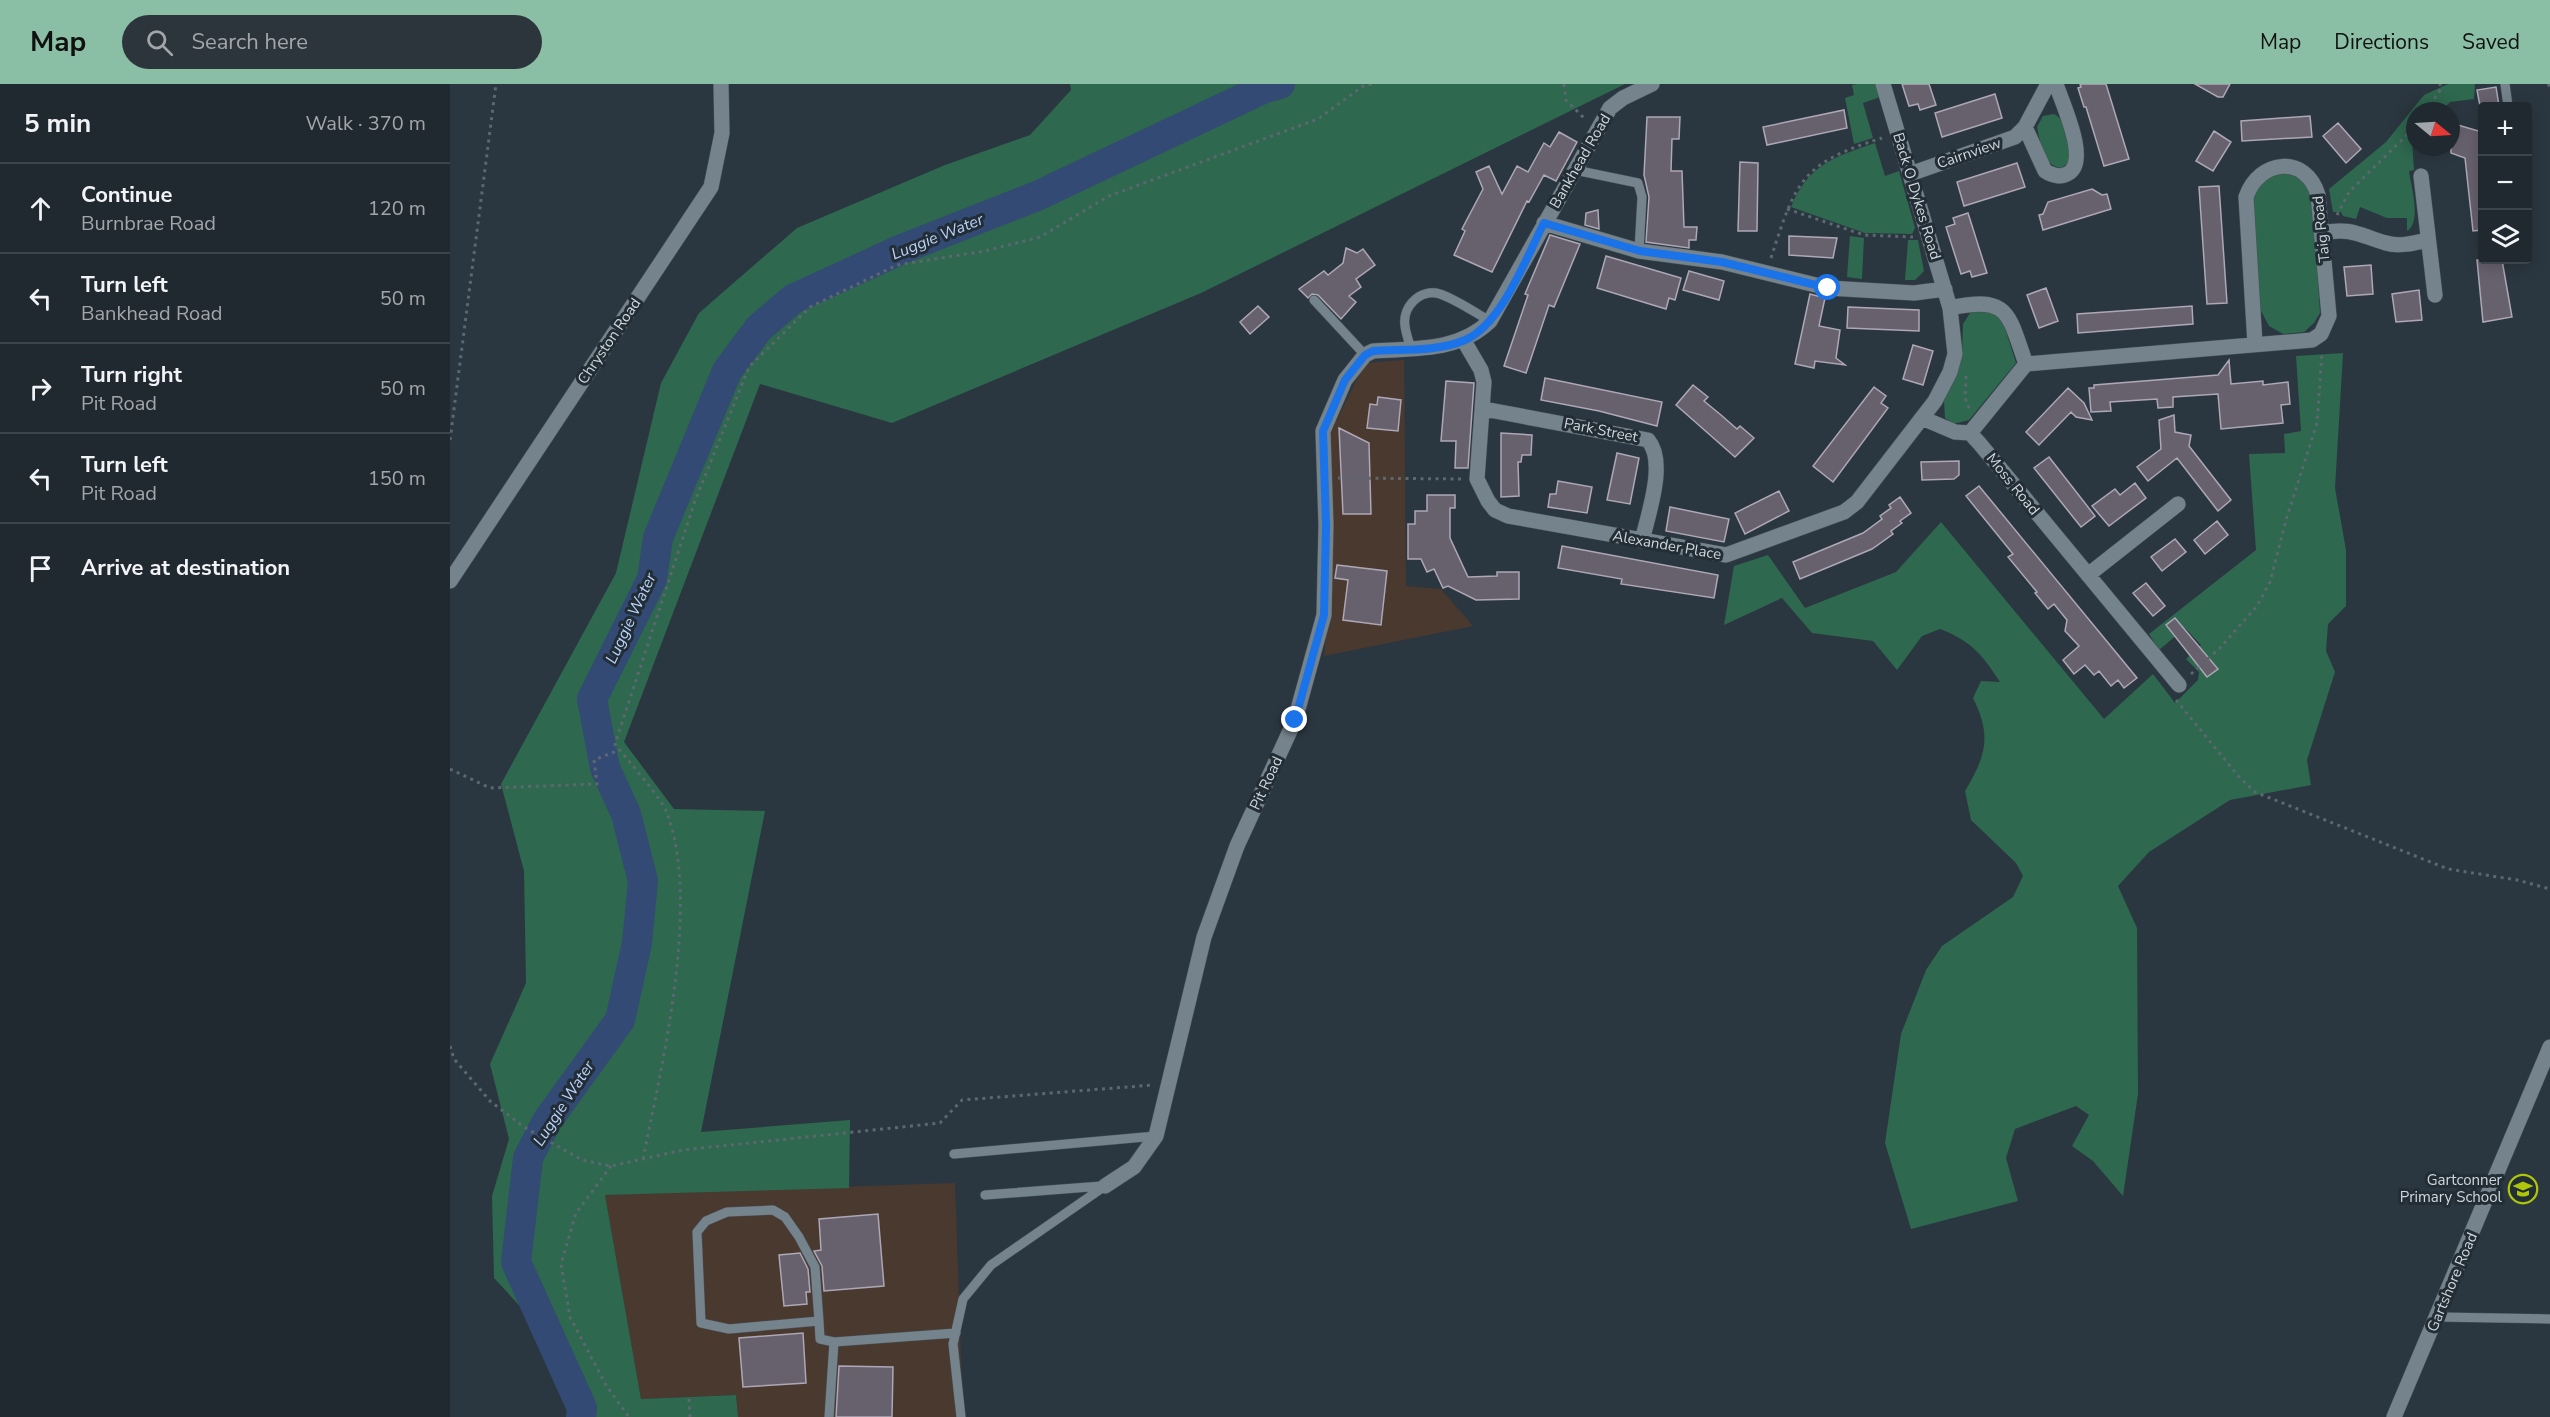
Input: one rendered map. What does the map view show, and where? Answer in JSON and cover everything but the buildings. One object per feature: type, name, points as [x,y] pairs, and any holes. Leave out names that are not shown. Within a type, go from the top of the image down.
[{"type":"street","name":"Chryston Road","points":[[450,581],[711,188],[722,133],[721,84]]},
{"type":"street","name":"Bankhead Road","points":[[1464,340],[1490,321],[1610,108],[1623,98],[1652,84]]},
{"type":"street","name":"Back O Dykes Road","points":[[1883,84],[1950,308]]},
{"type":"street","name":"Cairnview","points":[[1910,174],[2016,137],[2025,127],[2048,84]]},
{"type":"street","points":[[2025,127],[2045,171],[2058,176],[2074,168],[2078,152],[2056,84]]},
{"type":"street","name":"Taig Road","points":[[2255,344],[2245,208],[2250,188],[2257,177],[2269,169],[2281,166],[2301,171],[2315,184],[2329,232],[2328,315],[2321,334]]},
{"type":"street","points":[[2421,176],[2434,295]]},
{"type":"street","points":[[1544,223],[1640,251],[1722,262],[1766,274],[1850,291],[1914,292],[1945,289]]},
{"type":"street","points":[[2329,232],[2355,231],[2387,243],[2408,244],[2428,240]]},
{"type":"street","points":[[1950,308],[1984,302],[2002,309],[2009,318],[2026,364]]},
{"type":"street","name":"Alexander Place","points":[[1477,479],[1495,510],[1508,516],[1716,555],[1735,554],[1844,512],[1857,502],[1943,387],[1955,354],[1950,308]]},
{"type":"street","points":[[1922,417],[1935,425],[1955,432],[1970,433],[2026,364],[2312,340],[2321,334]]},
{"type":"street","points":[[1365,355],[1373,351],[1439,347],[1464,340],[1481,370],[1484,382],[1484,409],[1477,479]]},
{"type":"street","name":"Pit Road","points":[[1105,1186],[1134,1167],[1156,1136],[1204,936],[1237,846],[1295,720],[1324,615],[1323,431],[1345,380],[1365,355]]},
{"type":"street","name":"Park Street","points":[[1484,409],[1648,440],[1655,448],[1658,464],[1642,542]]},
{"type":"street","name":"Moss Road","points":[[1970,433],[2179,685]]},
{"type":"street","points":[[2088,575],[2178,504]]},
{"type":"street","name":"Gartshore Road","points":[[2394,1417],[2550,1047]]},
{"type":"lane","points":[[2505,84],[2507,102]]},
{"type":"lane","points":[[1575,170],[1638,183],[1642,197],[1640,251]]},
{"type":"lane","points":[[1411,349],[1405,325],[1406,312],[1412,302],[1420,296],[1439,294],[1490,321]]},
{"type":"lane","points":[[1314,300],[1365,355]]},
{"type":"lane","points":[[954,1154],[1156,1136]]},
{"type":"lane","points":[[985,1195],[1105,1186]]},
{"type":"lane","points":[[961,1417],[953,1344],[963,1299],[991,1265],[1105,1186]]},
{"type":"lane","points":[[819,1321],[729,1329],[701,1323],[697,1232],[706,1221],[727,1212],[773,1210],[784,1217],[799,1237],[815,1267],[819,1321],[820,1339],[834,1342],[956,1333]]},
{"type":"lane","points":[[2438,1317],[2550,1319]]},
{"type":"lane","points":[[829,1417],[834,1342]]},
{"type":"path","points":[[450,440],[496,84]]},
{"type":"path","points":[[643,1159],[677,963],[682,883],[667,812],[615,744],[695,501],[749,367],[810,307],[897,265],[985,251],[1040,237],[1109,196],[1318,119],[1363,86],[1373,84]]},
{"type":"path","points":[[1564,84],[1566,100],[1580,116]]},
{"type":"path","points":[[2432,102],[2441,89],[2440,84]]},
{"type":"path","points":[[1766,274],[1787,209],[1796,189],[1815,167],[1842,151],[1899,133]]},
{"type":"path","points":[[2329,232],[2349,192],[2406,136]]},
{"type":"path","points":[[1787,209],[1864,236],[1930,237]]},
{"type":"path","points":[[1887,236],[1887,242]]},
{"type":"path","points":[[2321,334],[2322,357],[2317,423],[2286,520],[2270,582],[2257,606],[2220,648],[2170,693],[2240,778],[2255,792],[2448,869],[2517,880],[2550,889]]},
{"type":"path","points":[[1955,354],[1964,362],[1966,406],[1980,418]]},
{"type":"path","points":[[1325,478],[1477,479]]},
{"type":"path","points":[[450,769],[490,788],[597,784],[594,760],[620,750]]},
{"type":"path","points":[[450,1046],[454,1059],[490,1101],[524,1126],[582,1160],[611,1166],[683,1150],[940,1123],[962,1101],[1170,1084]]},
{"type":"path","points":[[611,1166],[576,1213],[561,1264],[570,1317],[607,1387],[629,1417]]},
{"type":"path","points":[[689,1398],[690,1417]]},
{"type":"shaded area","points":[[1404,360],[1406,586],[1441,589],[1473,626],[1324,656],[1333,566],[1331,432],[1365,363]]},
{"type":"shaded area","points":[[955,1183],[963,1417],[738,1417],[736,1395],[641,1399],[605,1195]]},
{"type":"green space","points":[[1070,84],[1625,84],[1201,293],[892,423],[760,384],[624,742],[674,809],[765,811],[701,1132],[850,1120],[849,1188],[605,1195],[641,1399],[736,1395],[738,1417],[575,1417],[566,1356],[494,1278],[492,1196],[509,1139],[490,1064],[526,983],[524,871],[501,784],[616,573],[661,383],[699,313],[797,228],[945,165],[1030,135],[1071,90]]},
{"type":"green space","points":[[1877,84],[1880,97],[1863,103],[1873,138],[1854,144],[1845,98],[1854,95],[1852,85]]},
{"type":"green space","points":[[2448,84],[2475,84],[2474,99],[2418,102],[2424,95]]},
{"type":"green space","points":[[2054,114],[2059,117],[2066,128],[2071,149],[2071,161],[2061,168],[2050,163],[2046,158],[2037,127],[2043,116]]},
{"type":"green space","points":[[2406,117],[2406,156],[2413,156],[2414,170],[2409,171],[2415,212],[2414,220],[2407,231],[2407,218],[2387,218],[2360,207],[2356,219],[2343,216],[2341,212],[2333,212],[2329,189],[2386,142]]},
{"type":"green space","points":[[1875,143],[1885,176],[1899,171],[1915,228],[1912,234],[1865,233],[1791,207],[1806,181],[1824,164]]},
{"type":"green space","points":[[2282,173],[2302,181],[2313,199],[2320,313],[2314,323],[2304,332],[2283,334],[2269,326],[2260,309],[2252,198],[2264,179]]},
{"type":"green space","points":[[1850,236],[1864,238],[1862,279],[1847,277]]},
{"type":"green space","points":[[1908,240],[1918,240],[1924,271],[1915,280],[1905,280]]},
{"type":"green space","points":[[1981,309],[1996,314],[2004,325],[2016,363],[1969,420],[1953,424],[1945,418],[1944,401],[1959,368],[1963,324],[1970,313]]},
{"type":"green space","points":[[2343,353],[2335,488],[2346,550],[2346,606],[2328,624],[2326,651],[2335,672],[2307,760],[2311,785],[2230,800],[2149,852],[2118,886],[2137,928],[2138,1094],[2123,1196],[2093,1161],[2072,1146],[2089,1115],[2076,1106],[2015,1129],[2006,1158],[2018,1201],[1911,1229],[1885,1143],[1901,1034],[1926,970],[1942,946],[2013,897],[2023,876],[2016,863],[1971,820],[1965,791],[1978,767],[1984,746],[1983,724],[1973,698],[1981,681],[2000,682],[1975,650],[1960,638],[1940,629],[1922,636],[1897,670],[1873,641],[1812,633],[1782,598],[1724,625],[1734,566],[1768,555],[1805,608],[1896,572],[1941,522],[2104,719],[2153,674],[2175,703],[2198,680],[2199,672],[2186,659],[2201,645],[2185,628],[2159,650],[2149,634],[2256,550],[2249,454],[2285,453],[2284,434],[2301,431],[2296,356]]},
{"type":"waterway","name":"Luggie Water","points":[[581,1417],[582,1408],[516,1262],[528,1158],[547,1121],[620,1020],[637,943],[643,881],[626,814],[605,768],[592,699],[652,579],[658,538],[727,371],[759,328],[793,299],[902,249],[1037,196],[1265,88],[1280,84]]},
{"type":"place","name":"Gartconner Primary School","points":[[2523,1189]]},
{"type":"route","points":[[1295,720],[1324,615],[1326,525],[1323,431],[1345,380],[1365,355],[1373,351],[1439,347],[1464,340],[1478,333],[1490,321],[1503,302],[1544,223],[1640,251],[1722,262],[1828,288]]}]
